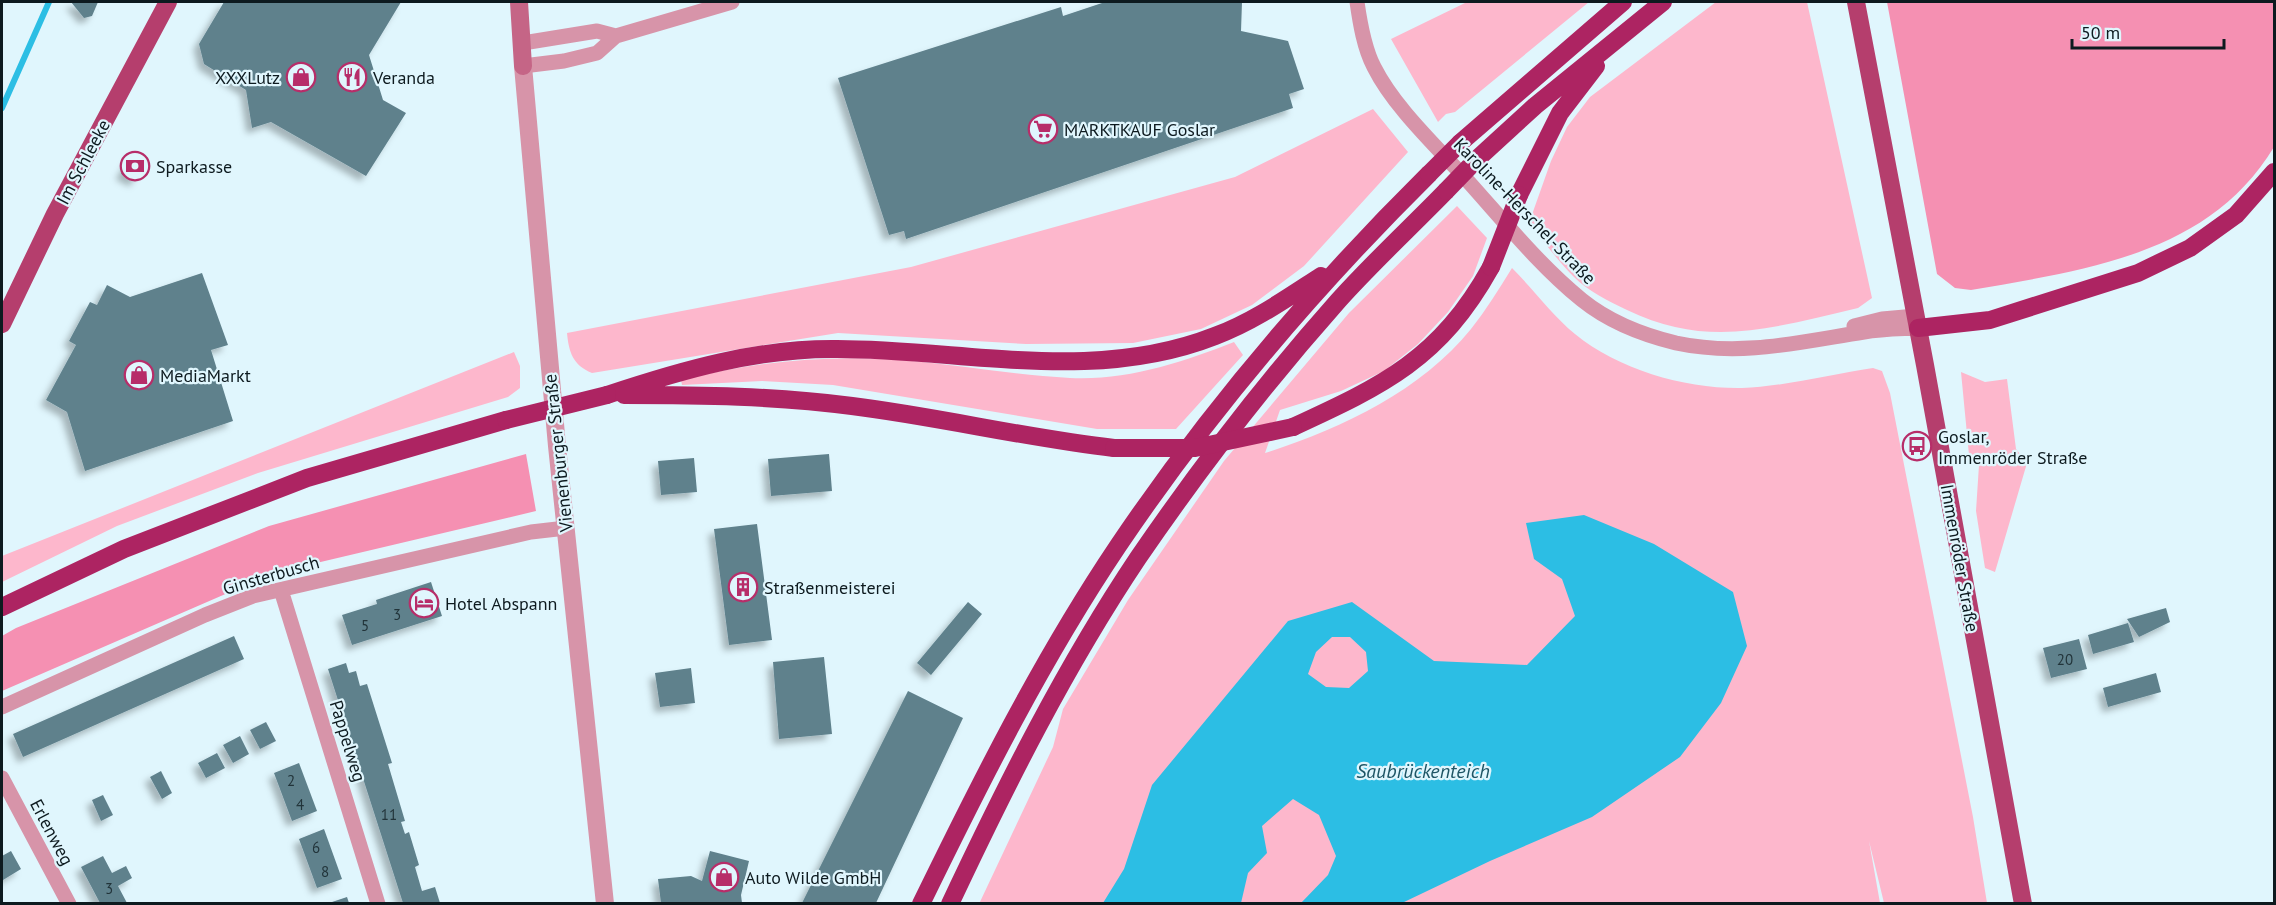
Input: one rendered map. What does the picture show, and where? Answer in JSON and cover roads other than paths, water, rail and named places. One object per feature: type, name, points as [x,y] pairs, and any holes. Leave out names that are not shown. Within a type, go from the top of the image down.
[{"type":"highway","points":[[921,903],[1045,663],[1117,547],[1209,418],[1337,266],[1460,143],[1623,2]]},
{"type":"highway","points":[[950,903],[1006,785],[1061,684],[1137,560],[1242,417],[1331,310],[1476,160],[1535,106],[1663,2]]},
{"type":"highway","points":[[608,395],[765,396],[854,406],[1052,441],[1114,448],[1195,448],[1293,427],[1362,395],[1418,359],[1463,312],[1491,267],[1519,195],[1560,113],[1622,35]]},
{"type":"highway","points":[[1917,322],[1990,320],[2138,273],[2190,248],[2236,215],[2274,172]]},
{"type":"highway","points":[[2,607],[124,549],[307,478],[506,420],[608,395],[680,371],[771,353],[836,348],[1040,362],[1113,360],[1178,349],[1252,319],[1337,266]]},
{"type":"main road","name":"Im Schleeke","points":[[2,324],[55,214],[168,2]]},
{"type":"main road","name":"Vienenburger Straße","points":[[519,2],[523,66]]},
{"type":"main road","name":"Immenröder Straße","points":[[1856,2],[2023,903]]},
{"type":"street","points":[[523,66],[564,61],[597,53],[616,36],[732,2]]},
{"type":"street","name":"Karoline-Herschel-Straße","points":[[1357,2],[1366,45],[1373,66],[1384,84],[1425,134],[1523,242],[1583,301],[1608,317],[1644,333],[1706,348],[1736,350],[1816,341],[1917,322]]},
{"type":"street","points":[[523,43],[597,31],[616,36]]},
{"type":"street","name":"Vienenburger Straße","points":[[523,66],[566,528],[605,903]]},
{"type":"street","name":"Ginsterbusch","points":[[2,706],[205,615],[253,596],[531,532],[566,528]]},
{"type":"street","name":"Pappelweg","points":[[281,590],[378,903]]},
{"type":"street","name":"Erlenweg","points":[[2,778],[69,903]]},
{"type":"water","name":"Saubrückenteich","points":[[1584,515],[1654,544],[1733,592],[1747,646],[1721,703],[1680,757],[1592,817],[1490,861],[1402,903],[1301,903],[1328,875],[1336,856],[1319,815],[1293,799],[1262,826],[1267,853],[1248,873],[1241,903],[1103,903],[1124,869],[1152,785],[1288,621],[1352,602],[1434,661],[1527,665],[1575,616],[1562,579],[1534,559],[1526,523]],"holes":[[[1332,637],[1350,637],[1366,652],[1368,671],[1349,688],[1326,687],[1308,674],[1316,652]]]},
{"type":"waterway","points":[[2,108],[49,2]]},
{"type":"place","name":"XXXLutz","points":[[301,77]]},
{"type":"place","name":"Veranda","points":[[352,77]]},
{"type":"place","name":"MARKTKAUF Goslar","points":[[1043,129]]},
{"type":"place","name":"Sparkasse","points":[[135,166]]},
{"type":"place","name":"MediaMarkt","points":[[139,375]]},
{"type":"place","name":"Goslar, Immenröder Straße","points":[[1917,446]]},
{"type":"place","name":"Straßenmeisterei","points":[[743,587]]},
{"type":"place","name":"Hotel Abspann","points":[[424,603]]},
{"type":"place","name":"Auto Wilde GmbH","points":[[724,877]]}]
